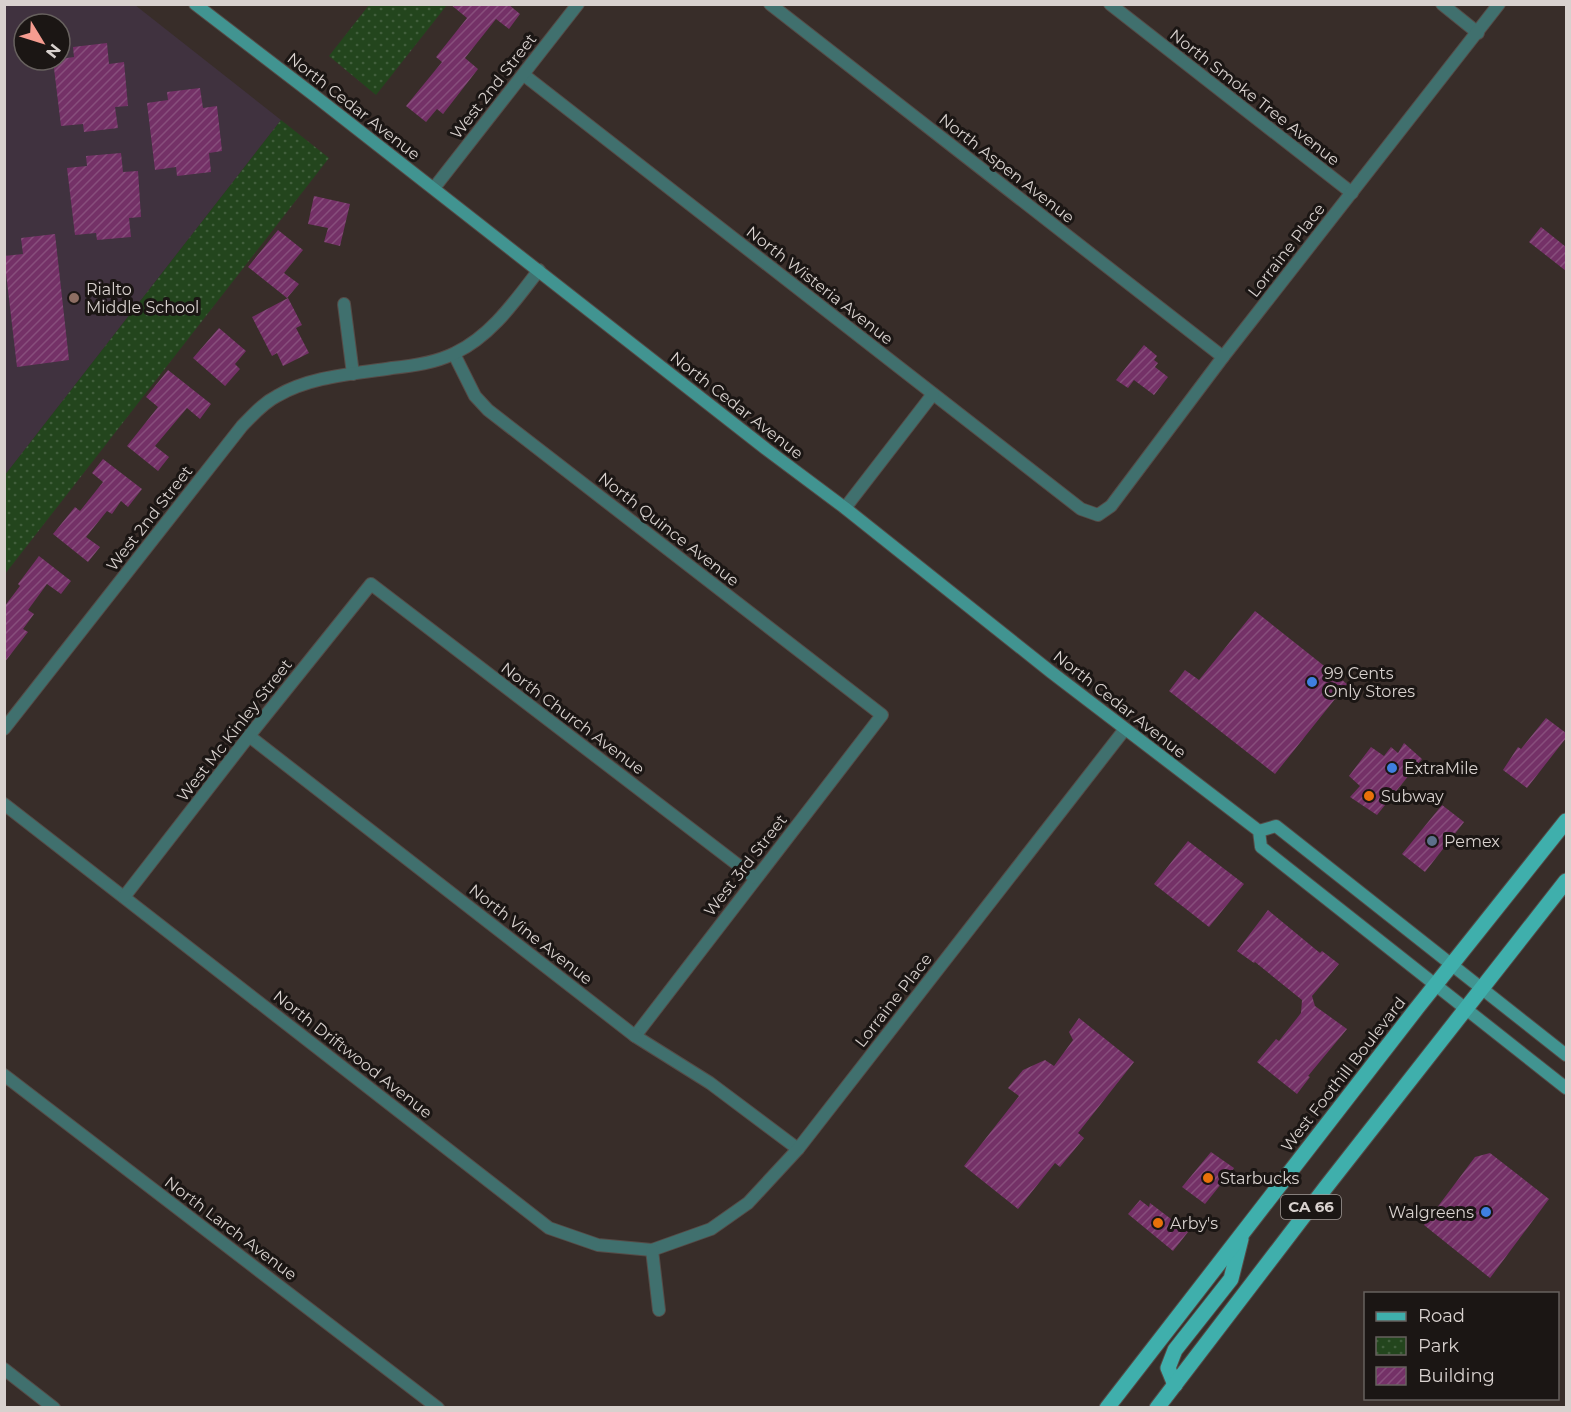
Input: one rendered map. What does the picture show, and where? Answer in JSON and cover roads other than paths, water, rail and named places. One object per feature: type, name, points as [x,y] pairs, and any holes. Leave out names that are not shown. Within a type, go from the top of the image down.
[{"type":"main road","name":"North Cedar Avenue","points":[[195,4],[1259,831],[1261,847],[1566,1088]]},
{"type":"main road","name":"West Foothill Boulevard","points":[[1107,1407],[1566,821]]},
{"type":"main road","points":[[1259,831],[1276,826],[1566,1055]]},
{"type":"main road","name":"CA 66","points":[[1157,1407],[1566,881]]},
{"type":"main road","points":[[1175,1385],[1168,1368],[1175,1350],[1231,1279],[1242,1233]]},
{"type":"street","name":"West 2nd Street","points":[[434,188],[578,4]]},
{"type":"street","name":"North Aspen Avenue","points":[[770,4],[1222,357]]},
{"type":"street","name":"North Smoke Tree Avenue","points":[[1110,4],[1352,193]]},
{"type":"street","points":[[1442,4],[1478,33]]},
{"type":"street","name":"Lorraine Place","points":[[1098,515],[1112,506],[1222,357],[1499,4]]},
{"type":"street","name":"North Wisteria Avenue","points":[[524,75],[1081,508],[1098,515]]},
{"type":"street","name":"West 2nd Street","points":[[4,729],[250,418],[277,396],[316,380],[422,364],[454,354],[477,340],[496,323],[539,270]]},
{"type":"street","points":[[344,304],[352,374]]},
{"type":"street","name":"North Quince Avenue","points":[[454,354],[475,396],[488,410],[882,715]]},
{"type":"street","points":[[845,508],[933,393]]},
{"type":"street","name":"West Mc Kinley Street","points":[[124,897],[371,584]]},
{"type":"street","name":"North Church Avenue","points":[[371,584],[755,878]]},
{"type":"street","name":"West 3rd Street","points":[[635,1036],[882,715]]},
{"type":"street","name":"Lorraine Place","points":[[652,1250],[711,1229],[748,1203],[798,1149],[1125,729]]},
{"type":"street","name":"North Vine Avenue","points":[[249,736],[635,1036],[710,1083],[798,1149]]},
{"type":"street","name":"North Driftwood Avenue","points":[[4,804],[549,1228],[598,1245],[652,1250]]},
{"type":"street","name":"North Larch Avenue","points":[[4,1075],[422,1403],[438,1407]]},
{"type":"street","points":[[652,1250],[659,1310]]},
{"type":"street","points":[[4,1369],[54,1407]]},
{"type":"place","name":"Rialto Middle School","points":[[74,298]]},
{"type":"place","name":"99 Cents Only Stores","points":[[1312,682]]},
{"type":"place","name":"ExtraMile","points":[[1392,768]]},
{"type":"place","name":"Subway","points":[[1369,796]]},
{"type":"place","name":"Pemex","points":[[1432,841]]},
{"type":"place","name":"Starbucks","points":[[1208,1178]]},
{"type":"place","name":"Walgreens","points":[[1486,1212]]},
{"type":"place","name":"Arby's","points":[[1158,1223]]}]
